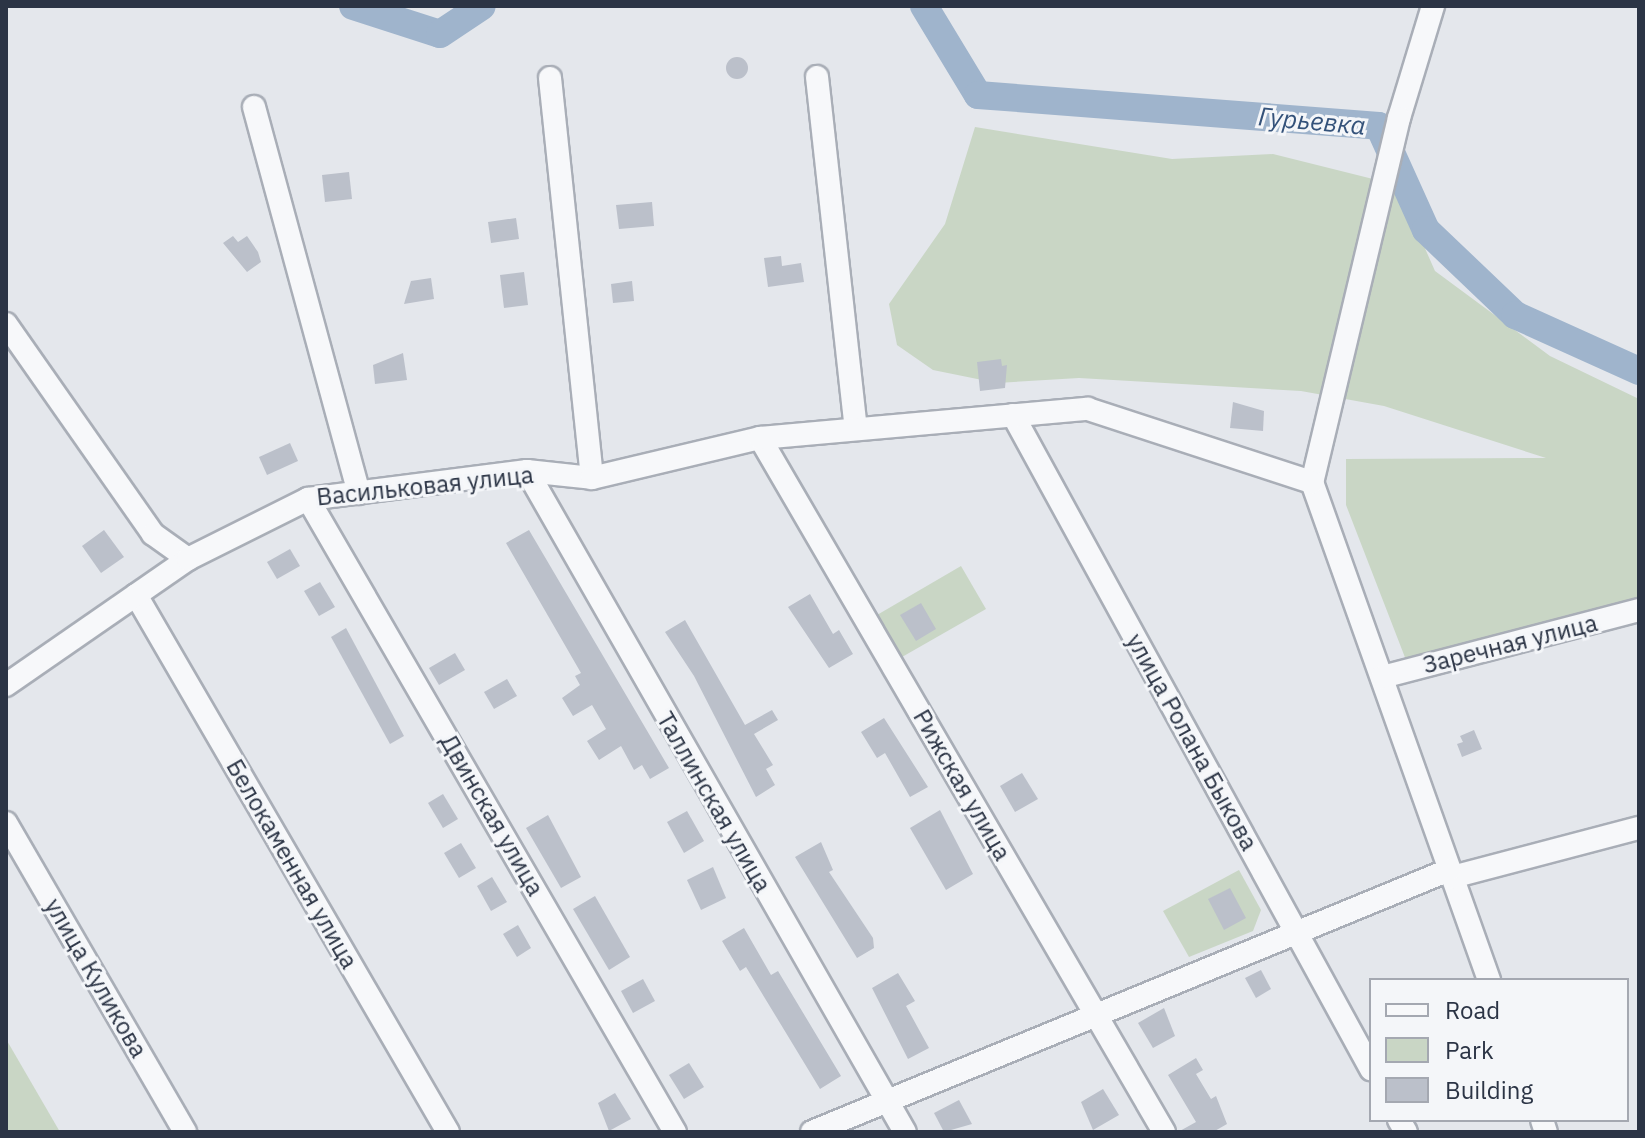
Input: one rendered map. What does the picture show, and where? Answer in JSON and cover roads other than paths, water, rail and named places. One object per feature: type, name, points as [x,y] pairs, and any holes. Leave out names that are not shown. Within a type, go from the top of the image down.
[{"type":"street","points":[[1433,6],[1399,118],[1312,482],[1488,978]]},
{"type":"street","points":[[817,77],[856,429]]},
{"type":"street","points":[[550,78],[592,478]]},
{"type":"street","points":[[254,107],[359,493]]},
{"type":"street","points":[[6,324],[153,534],[188,559]]},
{"type":"street","name":"Васильковая улица","points":[[6,685],[188,559],[308,499],[527,471],[592,478],[760,438],[1088,409],[1312,482]]},
{"type":"street","name":"улица Ролана Быкова","points":[[1013,415],[1369,1065]]},
{"type":"street","name":"Рижская улица","points":[[760,438],[1164,1132]]},
{"type":"street","name":"Таллинская улица","points":[[527,471],[905,1132]]},
{"type":"street","name":"Двинская улица","points":[[308,499],[675,1132]]},
{"type":"street","name":"Белокаменная улица","points":[[136,595],[448,1132]]},
{"type":"street","name":"Заречная улица","points":[[1382,677],[1639,610]]},
{"type":"street","name":"улица Куликова","points":[[6,823],[185,1132]]},
{"type":"street","points":[[812,1132],[1094,1012],[1450,873],[1639,828]]},
{"type":"waterway","name":"Гурьевка","points":[[353,6],[440,34],[482,6]]},
{"type":"waterway","name":"Гурьевка","points":[[924,6],[978,95],[1379,126],[1426,230],[1515,315],[1639,371]]}]
